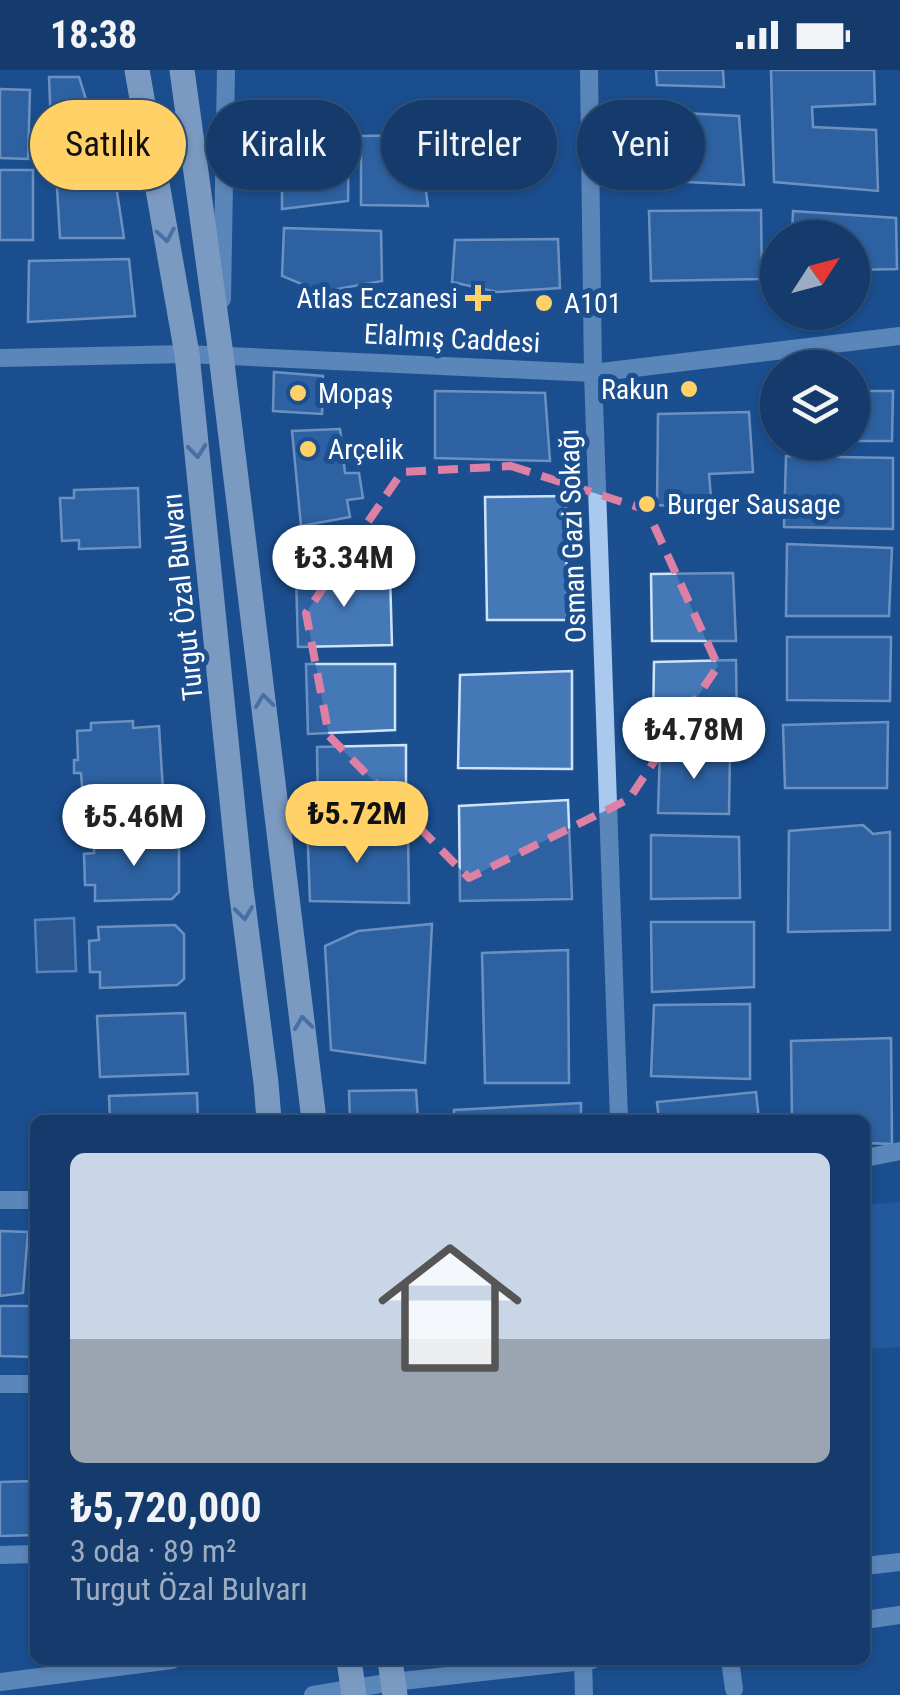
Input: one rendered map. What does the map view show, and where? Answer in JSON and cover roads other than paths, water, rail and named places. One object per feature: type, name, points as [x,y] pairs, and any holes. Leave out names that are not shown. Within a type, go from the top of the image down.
[{"type":"main road","name":"Turgut Özal Bulvarı","points":[[136,70],[188,354],[241,890],[269,1115]]},
{"type":"main road","points":[[182,70],[221,355],[313,1115]]},
{"type":"main road","points":[[350,1665],[354,1692]]},
{"type":"street","points":[[221,355],[226,70]]},
{"type":"street","name":"Osman Gazi Sokağı","points":[[589,70],[594,372],[619,1115]]},
{"type":"street","name":"Elalmış Caddesi","points":[[0,358],[188,354],[594,372],[900,336]]},
{"type":"street","points":[[870,1157],[900,1151]]},
{"type":"street","points":[[0,1200],[30,1200]]},
{"type":"street","points":[[0,1384],[30,1384]]},
{"type":"street","points":[[0,1555],[30,1554]]},
{"type":"street","points":[[870,1565],[900,1562]]},
{"type":"street","points":[[870,1619],[900,1615]]},
{"type":"street","points":[[0,1682],[133,1665]]},
{"type":"street","points":[[313,1695],[354,1692],[393,1679],[545,1665]]},
{"type":"street","points":[[584,1695],[588,1665]]},
{"type":"street","points":[[731,1665],[734,1688]]},
{"type":"place","name":"Atlas Eczanesi","points":[[478,298]]},
{"type":"place","name":"A101","points":[[544,303]]},
{"type":"place","name":"Rakun","points":[[689,389]]},
{"type":"place","name":"Mopaş","points":[[298,393]]},
{"type":"place","name":"Arçelik","points":[[308,449]]},
{"type":"place","name":"Burger Sausage","points":[[647,504]]}]
